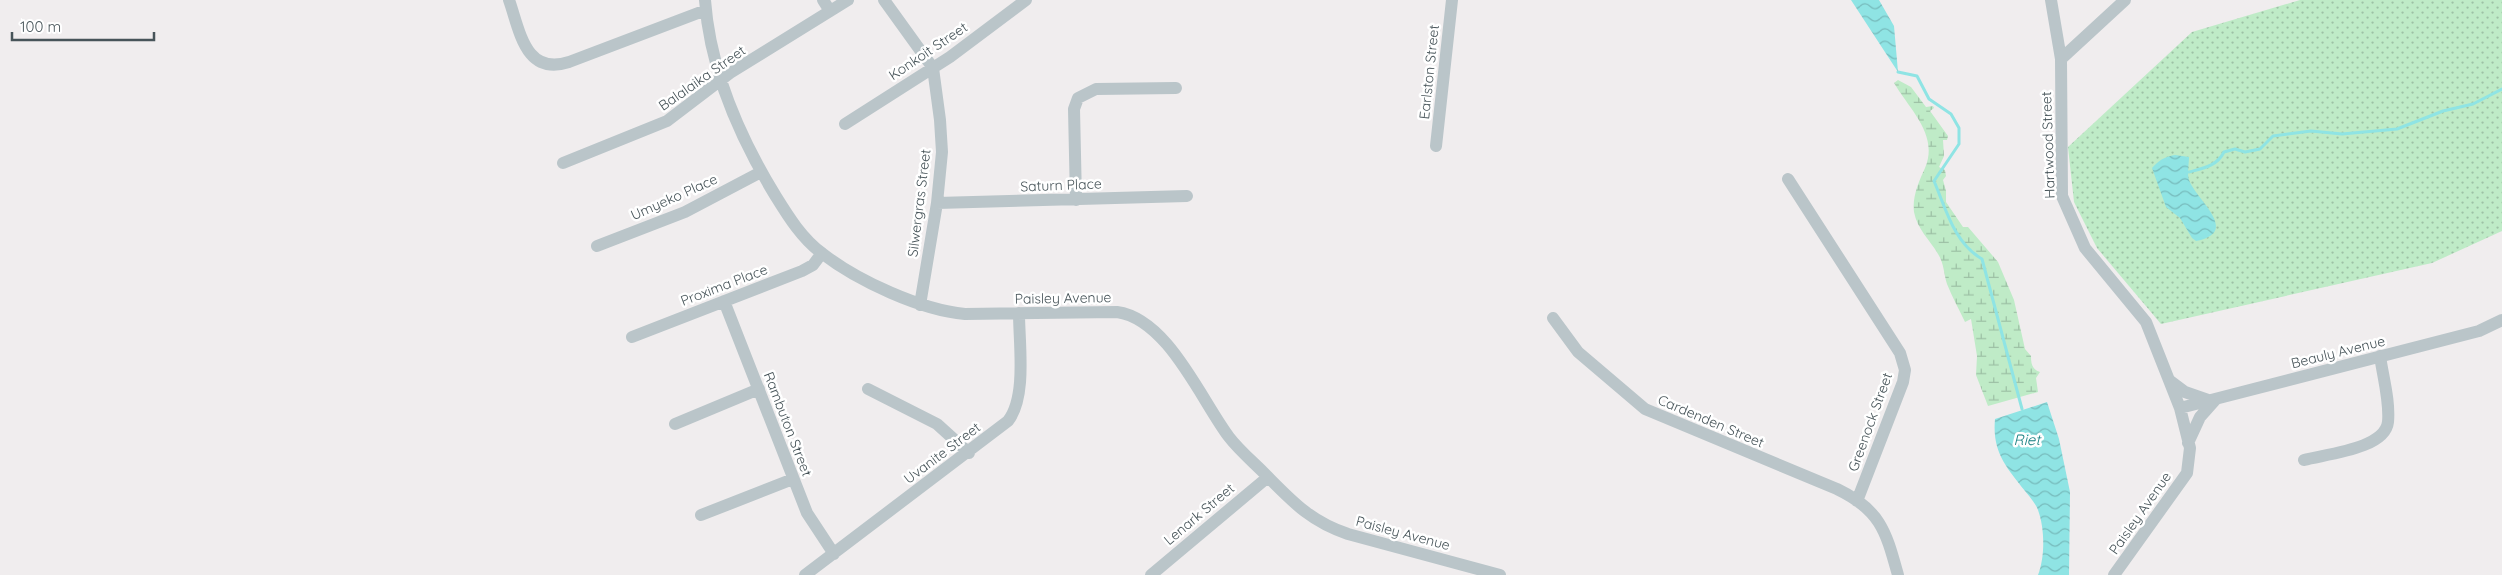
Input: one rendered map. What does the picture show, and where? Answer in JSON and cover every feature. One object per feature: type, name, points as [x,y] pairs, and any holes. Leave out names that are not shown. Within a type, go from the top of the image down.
[{"type":"street","points":[[510,0],[528,51],[538,61],[554,66],[569,62],[705,5]]},
{"type":"street","name":"Balalaika Street","points":[[563,163],[667,121],[722,81],[730,73],[827,5],[848,0]]},
{"type":"street","name":"Silwergras Street","points":[[884,0],[933,68],[942,152],[937,203],[920,304]]},
{"type":"street","name":"Konkoit Street","points":[[845,124],[933,68],[1026,0]]},
{"type":"street","name":"Earlston Street","points":[[1436,146],[1452,0]]},
{"type":"street","name":"Hartwood Street","points":[[2051,0],[2061,59],[2062,196],[2085,248],[2146,322],[2180,408]]},
{"type":"street","points":[[2061,59],[2125,0]]},
{"type":"street","name":"Paisley Avenue","points":[[705,5],[714,56],[736,121],[761,172],[790,218],[822,254],[852,272],[941,312],[958,314],[1117,312],[1130,315],[1144,322],[1184,366],[1228,436],[1302,511],[1327,526],[1500,575]]},
{"type":"street","points":[[1076,200],[1074,109],[1078,98],[1096,89],[1176,88]]},
{"type":"street","name":"Umyeko Place","points":[[598,246],[685,212],[761,172]]},
{"type":"street","name":"Greenock Street","points":[[1788,179],[1900,353],[1904,364],[1903,382],[1856,501]]},
{"type":"street","name":"Saturn Place","points":[[937,203],[1187,196]]},
{"type":"street","name":"Proxima Place","points":[[632,338],[809,268],[822,254]]},
{"type":"street","name":"Rambuton Street","points":[[724,301],[811,521],[834,554]]},
{"type":"street","name":"Uvanite Street","points":[[805,575],[1008,421],[1017,407],[1019,398],[1018,314]]},
{"type":"street","name":"Cardenden Street","points":[[1553,318],[1578,352],[1644,409],[1837,488],[1856,501]]},
{"type":"street","name":"Beauly Avenue","points":[[2180,408],[2480,331],[2502,320]]},
{"type":"street","points":[[2304,460],[2368,444],[2383,435],[2388,423],[2388,411],[2380,356]]},
{"type":"street","points":[[2169,380],[2185,392],[2213,400],[2196,425],[2188,443]]},
{"type":"street","points":[[674,424],[759,389]]},
{"type":"street","points":[[868,389],[937,424],[969,452]]},
{"type":"street","name":"Paisley Avenue","points":[[2114,575],[2187,472],[2190,458],[2180,408]]},
{"type":"street","name":"Lenark Street","points":[[1151,575],[1268,477]]},
{"type":"street","points":[[701,515],[793,479]]},
{"type":"street","points":[[1856,501],[1876,518],[1885,530],[1898,575]]},
{"type":"green space","points":[[2300,0],[2502,0],[2502,231],[2432,263],[2161,324],[2097,248],[2074,202],[2068,147],[2192,32]]},
{"type":"green space","points":[[1898,80],[1911,87],[1926,107],[1933,106],[1934,108],[1930,111],[1948,136],[1947,140],[1943,140],[1944,156],[1939,167],[1945,170],[1946,176],[1943,180],[1946,202],[1963,227],[1968,227],[1998,262],[2014,300],[2025,349],[2031,356],[2034,368],[2040,372],[2036,378],[2038,392],[1988,406],[1976,375],[1977,356],[1971,319],[1965,322],[1947,284],[1940,258],[1921,229],[1914,212],[1915,195],[1925,168],[1928,145],[1921,123],[1894,83]]},
{"type":"water","points":[[1851,0],[1879,0],[1894,26],[1898,72]]},
{"type":"water","points":[[2175,155],[2189,157],[2189,180],[2216,223],[2215,231],[2209,237],[2196,241],[2192,238],[2180,218],[2166,207],[2152,168],[2162,159]]},
{"type":"water","name":"Riet","points":[[2047,402],[2059,439],[2070,492],[2069,575],[2038,575],[2042,560],[2043,543],[2042,526],[2038,510],[2006,466],[1996,441],[1995,419]]},
{"type":"waterway","name":"Riet","points":[[1898,72],[1917,76],[1929,99],[1951,114],[1959,128],[1959,144],[1934,181],[1947,214],[1958,235],[1964,244],[1982,259],[2022,409]]},
{"type":"waterway","points":[[2189,172],[2205,168],[2214,163],[2224,152],[2235,149],[2245,152],[2260,149],[2273,136],[2311,131],[2342,134],[2397,129],[2443,111],[2473,104],[2502,89]]}]
